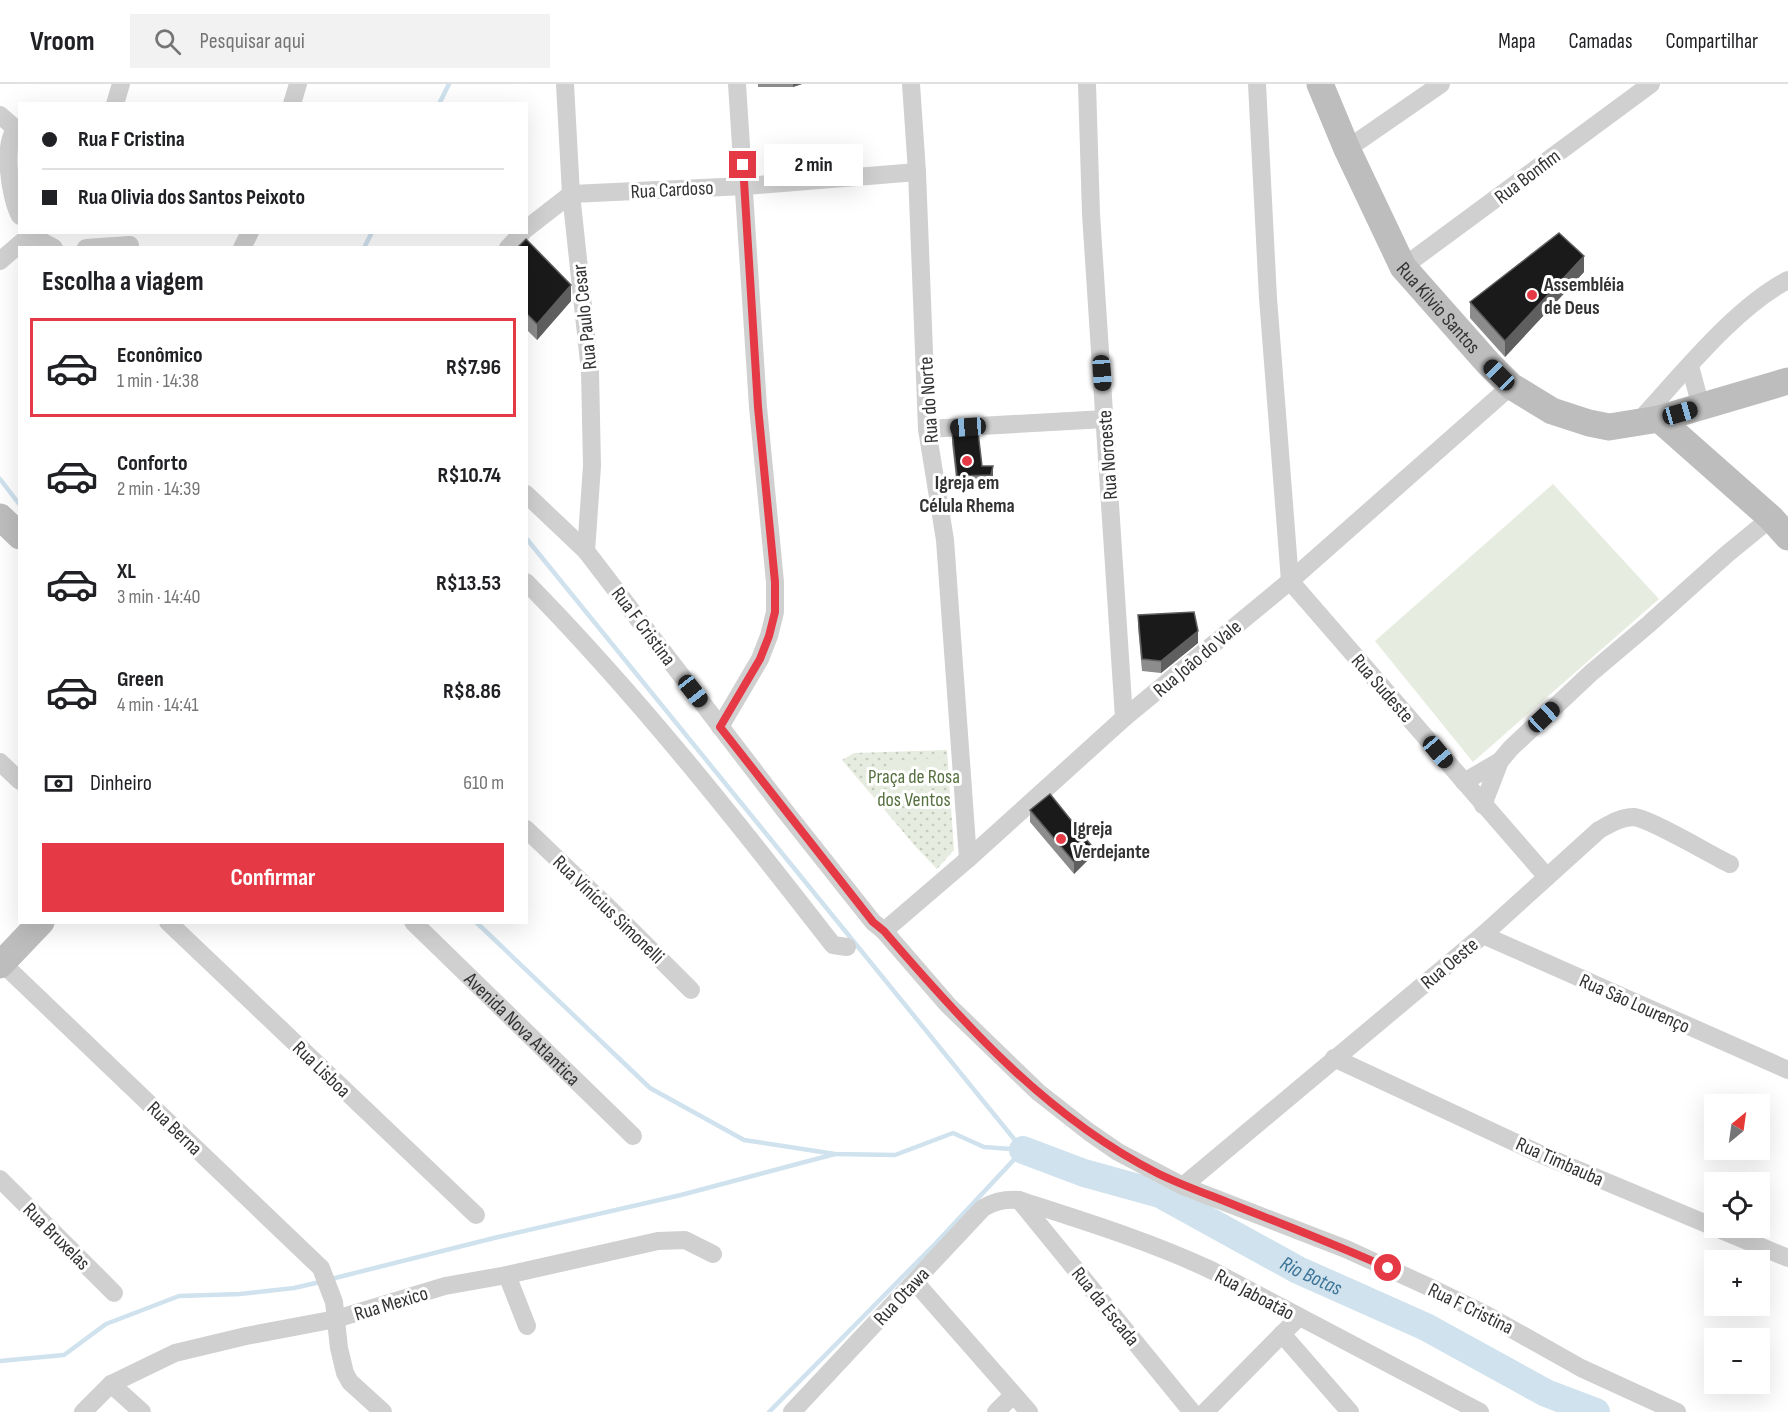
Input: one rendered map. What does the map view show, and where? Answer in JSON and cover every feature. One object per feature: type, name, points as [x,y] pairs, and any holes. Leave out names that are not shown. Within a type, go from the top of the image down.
[{"type":"main road","name":"Rua Kilvio Santos","points":[[1320,84],[1347,149],[1403,267],[1460,333],[1511,386],[1552,411],[1609,427],[1701,407],[1788,381]]},
{"type":"main road","points":[[1649,420],[1779,528]]},
{"type":"main road","points":[[0,517],[18,534]]},
{"type":"main road","points":[[1,964],[39,924]]},
{"type":"street","points":[[116,102],[121,84]]},
{"type":"street","points":[[293,102],[298,84]]},
{"type":"street","name":"Rua Paulo Cesar","points":[[565,84],[571,194],[590,371],[592,466],[586,550]]},
{"type":"street","points":[[720,727],[760,659],[775,612],[775,582],[758,407],[737,84]]},
{"type":"street","name":"Rua do Norte","points":[[911,84],[917,172],[927,429],[945,540],[968,859]]},
{"type":"street","name":"Rua Noroeste","points":[[1087,84],[1091,214],[1124,718]]},
{"type":"street","points":[[1257,84],[1268,298],[1290,581]]},
{"type":"street","points":[[1347,149],[1442,84]]},
{"type":"street","name":"Rua Bonfim","points":[[1403,267],[1651,84]]},
{"type":"street","points":[[0,115],[17,127],[6,139],[6,180],[12,204],[18,213]]},
{"type":"street","name":"Rua Cardoso","points":[[571,194],[745,186],[917,172]]},
{"type":"street","points":[[528,227],[571,194]]},
{"type":"street","points":[[0,261],[29,234],[50,246]]},
{"type":"street","points":[[510,246],[521,234]]},
{"type":"street","points":[[101,246],[132,242]]},
{"type":"street","points":[[1649,420],[1690,366],[1723,331],[1758,299],[1788,280]]},
{"type":"street","points":[[1690,366],[1701,407]]},
{"type":"street","name":"Rua João do Vale","points":[[884,931],[968,859],[1124,718],[1290,581],[1511,386]]},
{"type":"street","points":[[927,429],[1105,419]]},
{"type":"street","name":"Rua F Cristina","points":[[528,496],[586,550],[720,727],[873,922],[884,931],[948,1005],[1038,1092],[1118,1152],[1183,1186],[1346,1249],[1485,1314],[1581,1368],[1677,1412]]},
{"type":"street","points":[[1483,804],[1500,761],[1592,672],[1727,554],[1779,528]]},
{"type":"street","name":"Rua Sudeste","points":[[1290,581],[1547,877]]},
{"type":"street","points":[[528,584],[584,641],[713,793],[833,945],[848,947]]},
{"type":"street","points":[[1464,782],[1500,761]]},
{"type":"street","points":[[0,762],[18,779]]},
{"type":"street","name":"Rua Oeste","points":[[1183,1186],[1483,935],[1599,830],[1619,819],[1635,817],[1730,864]]},
{"type":"street","name":"Rua Vinícius Simonelli","points":[[528,831],[612,910],[691,990]]},
{"type":"street","name":"Rua Lisboa","points":[[170,924],[476,1215]]},
{"type":"street","name":"Avenida Nova Atlantica","points":[[415,924],[633,1136]]},
{"type":"street","name":"Rua São Lourenço","points":[[1483,935],[1788,1070]]},
{"type":"street","name":"Rua Berna","points":[[1,964],[314,1259],[321,1268],[335,1311],[339,1348],[345,1373],[350,1382],[383,1412]]},
{"type":"street","name":"Rua Timbauba","points":[[1334,1058],[1540,1154],[1788,1257]]},
{"type":"street","name":"Rua Bruxelas","points":[[0,1179],[114,1293]]},
{"type":"street","name":"Rua Otawa","points":[[792,1412],[983,1208],[1003,1200],[1019,1200]]},
{"type":"street","name":"Rua Jaboatão","points":[[1019,1200],[1173,1252],[1480,1412]]},
{"type":"street","name":"Rua da Escada","points":[[1019,1200],[1192,1412]]},
{"type":"street","name":"Rua Mexico","points":[[83,1412],[111,1384],[175,1353],[335,1311],[658,1240],[685,1240],[713,1254]]},
{"type":"street","points":[[507,1275],[527,1326]]},
{"type":"street","points":[[915,1282],[1029,1412]]},
{"type":"street","points":[[1205,1412],[1299,1317]]},
{"type":"street","points":[[1282,1334],[1350,1412]]},
{"type":"street","points":[[111,1384],[142,1412]]},
{"type":"street","points":[[996,1412],[1014,1395]]},
{"type":"green space","points":[[1553,484],[1659,599],[1473,762],[1375,641]]},
{"type":"green space","name":"Praça de Rosa dos Ventos","points":[[947,750],[954,850],[937,869],[842,760],[854,753]]},
{"type":"green space","points":[[941,758],[942,787],[890,793],[887,761]]},
{"type":"building","name":"Assembléia de Deus","points":[[1559,233],[1584,256],[1505,341],[1470,302]]},
{"type":"building","points":[[526,239],[571,285],[537,324],[528,315],[528,246],[519,246]]},
{"type":"building","name":"Igreja em Célula Rhema","points":[[952,431],[978,432],[982,466],[993,466],[991,475],[957,476]]},
{"type":"building","points":[[1194,612],[1198,631],[1161,661],[1142,659],[1138,615]]},
{"type":"building","points":[[1050,794],[1091,845],[1074,862],[1030,810]]},
{"type":"waterway","points":[[440,102],[449,84]]},
{"type":"waterway","points":[[365,246],[371,234]]},
{"type":"waterway","points":[[0,479],[18,502]]},
{"type":"waterway","points":[[528,540],[1023,1150]]},
{"type":"waterway","points":[[478,924],[650,1088],[744,1140],[835,1154],[895,1155],[953,1133],[984,1147],[1023,1150]]},
{"type":"waterway","points":[[769,1412],[936,1243],[1023,1150]]},
{"type":"waterway","name":"Rio Botas","points":[[1023,1150],[1084,1173],[1160,1194],[1298,1270],[1426,1327],[1546,1393],[1596,1412]]},
{"type":"waterway","points":[[331,1279],[494,1238],[681,1195],[835,1154]]},
{"type":"waterway","points":[[0,1361],[64,1355],[106,1324],[179,1296],[240,1294],[294,1288],[320,1282]]},
{"type":"place","name":"Assembléia de Deus","points":[[1532,295]]},
{"type":"place","name":"Igreja em Célula Rhema","points":[[967,461]]},
{"type":"place","name":"Igreja Verdejante","points":[[1061,839]]},
{"type":"route","points":[[743,165],[758,407],[775,582],[775,612],[760,659],[720,727],[873,922],[884,931],[948,1005],[1038,1092],[1118,1152],[1157,1173],[1183,1186],[1346,1249],[1388,1268]]}]
